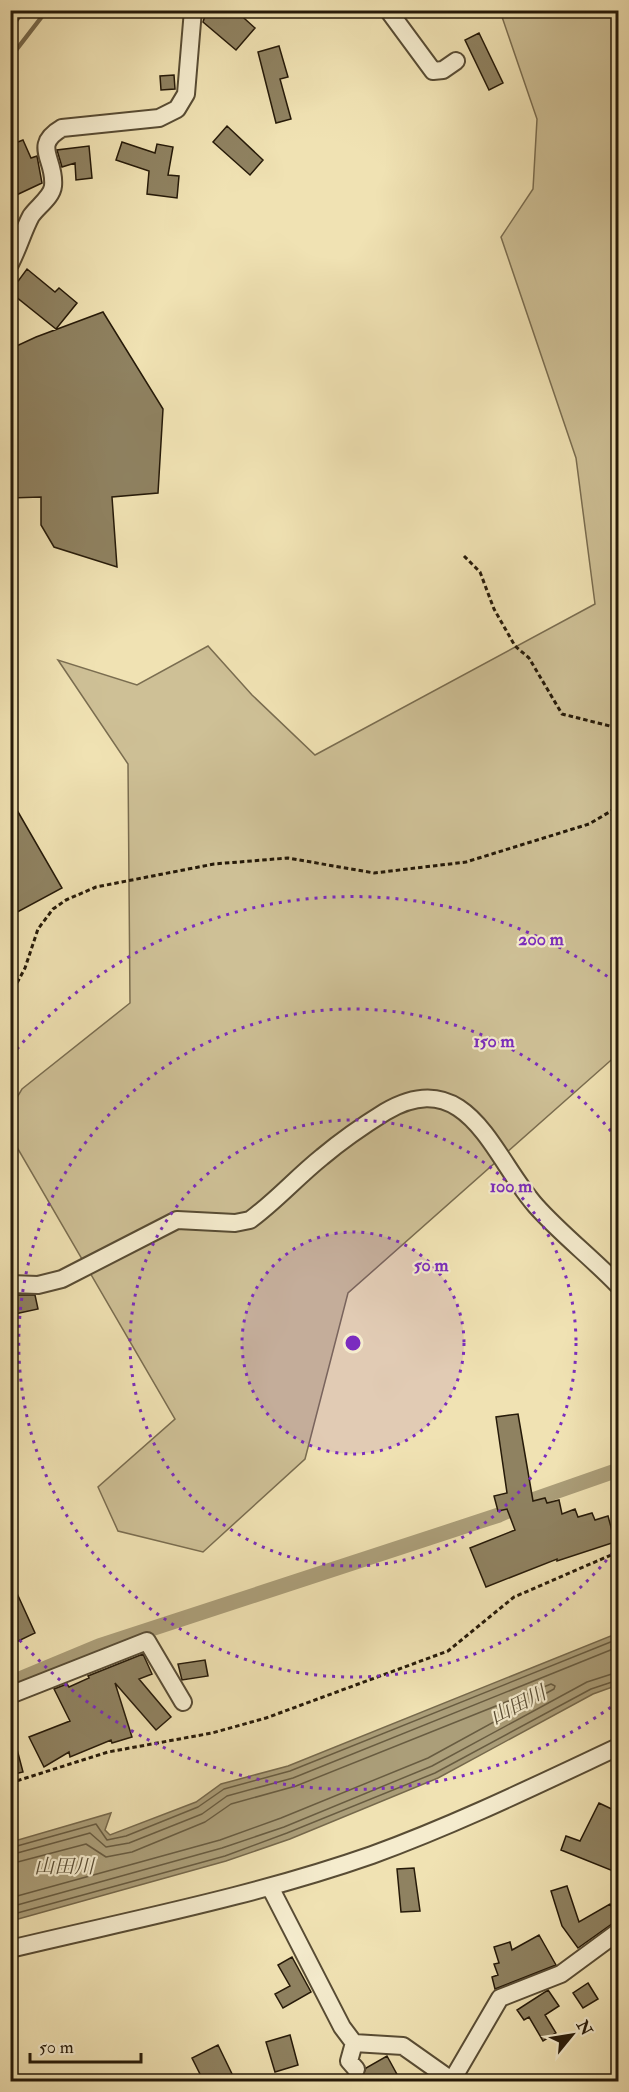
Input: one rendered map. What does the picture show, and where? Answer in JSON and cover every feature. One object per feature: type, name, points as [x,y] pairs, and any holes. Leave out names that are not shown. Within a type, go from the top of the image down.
[{"type":"street","points":[[10,16],[14,10]]},
{"type":"street","points":[[10,264],[31,216],[52,191],[53,174],[45,145],[49,136],[62,128],[159,118],[177,109],[186,94],[193,10]]},
{"type":"street","points":[[388,10],[434,71],[443,70],[456,61]]},
{"type":"street","points":[[10,1284],[38,1285],[62,1279],[177,1220],[235,1223],[250,1220],[322,1157],[386,1112],[412,1099],[430,1096],[449,1102],[473,1119],[495,1146],[535,1206],[618,1285]]},
{"type":"street","points":[[10,1695],[147,1641],[183,1702]]},
{"type":"street","points":[[10,1949],[270,1887],[372,1855],[486,1810],[618,1747]]},
{"type":"street","points":[[270,1887],[342,2027],[354,2043],[350,2061],[356,2069]]},
{"type":"street","points":[[354,2043],[404,2046],[452,2081],[500,1998],[561,1974],[618,1932]]},
{"type":"path","points":[[464,556],[480,572],[494,609],[509,637],[529,658],[562,714],[618,728]]},
{"type":"path","points":[[10,996],[25,968],[38,929],[53,909],[66,900],[96,887],[214,864],[288,858],[374,873],[466,862],[589,824],[618,807]]},
{"type":"path","points":[[10,1783],[108,1752],[212,1733],[266,1718],[448,1651],[514,1597],[618,1552]]},
{"type":"shaded area","points":[[500,11],[618,11],[618,1054],[348,1293],[305,1459],[203,1552],[118,1531],[98,1487],[175,1419],[11,1137],[10,1109],[22,1089],[130,1003],[128,764],[58,660],[137,685],[208,646],[252,695],[315,755],[595,604],[576,458],[501,237],[533,189],[537,119]]},
{"type":"water","name":"山田川","points":[[618,1633],[618,1685],[593,1694],[438,1778],[290,1839],[226,1861],[11,1921],[11,1842],[111,1813],[105,1830],[110,1835],[196,1802],[221,1784],[288,1766]]},
{"type":"building","points":[[207,10],[235,10],[255,28],[236,50],[203,22]]},
{"type":"building","points":[[479,33],[503,83],[489,90],[465,40]]},
{"type":"building","points":[[279,46],[288,77],[280,79],[291,119],[276,123],[258,52]]},
{"type":"building","points":[[174,75],[175,89],[161,90],[160,76]]},
{"type":"building","points":[[227,126],[263,160],[250,175],[213,142]]},
{"type":"building","points":[[23,140],[31,158],[37,156],[42,183],[10,198],[10,177],[16,174],[10,161],[10,145]]},
{"type":"building","points":[[122,142],[155,153],[157,144],[173,147],[168,175],[179,176],[177,198],[147,194],[149,171],[116,160]]},
{"type":"building","points":[[89,146],[92,178],[76,180],[75,163],[62,167],[57,150]]},
{"type":"building","points":[[27,269],[55,292],[59,288],[77,303],[56,329],[10,292]]},
{"type":"building","points":[[103,312],[163,409],[158,493],[112,497],[117,567],[54,547],[41,525],[41,497],[10,498],[10,349]]},
{"type":"building","points":[[10,798],[62,888],[10,916]]},
{"type":"building","points":[[10,1295],[35,1295],[38,1309],[10,1315]]},
{"type":"building","points":[[518,1414],[533,1501],[545,1498],[547,1503],[559,1500],[562,1514],[575,1509],[578,1517],[592,1513],[595,1520],[608,1516],[615,1542],[557,1561],[557,1559],[486,1587],[470,1548],[515,1530],[507,1509],[498,1511],[494,1496],[507,1493],[496,1417]]},
{"type":"building","points":[[10,1578],[35,1633],[10,1645]]},
{"type":"building","points":[[143,1654],[152,1674],[139,1679],[171,1717],[156,1730],[115,1683],[132,1737],[112,1743],[111,1740],[70,1757],[69,1752],[44,1767],[29,1737],[70,1721],[54,1689],[67,1684],[69,1687],[89,1678],[88,1676]]},
{"type":"building","points":[[205,1660],[208,1676],[182,1680],[178,1664]]},
{"type":"building","points":[[14,1738],[23,1772],[10,1775],[10,1739]]},
{"type":"building","points":[[599,1803],[618,1812],[618,1873],[561,1850],[566,1836],[580,1841]]},
{"type":"building","points":[[414,1868],[420,1911],[401,1912],[397,1869]]},
{"type":"building","points":[[567,1886],[579,1922],[610,1904],[618,1918],[618,1922],[578,1948],[562,1926],[551,1891]]},
{"type":"building","points":[[539,1935],[556,1965],[495,1989],[492,1977],[498,1975],[494,1964],[499,1963],[494,1947],[510,1942],[512,1950]]},
{"type":"building","points":[[292,1957],[311,1992],[283,2008],[275,1994],[290,1986],[278,1965]]},
{"type":"building","points":[[588,1983],[598,1999],[583,2008],[573,1993]]},
{"type":"building","points":[[548,1990],[559,2006],[545,2015],[556,2033],[543,2041],[529,2017],[524,2020],[517,2010]]},
{"type":"building","points":[[290,2035],[298,2065],[275,2072],[266,2042]]},
{"type":"building","points":[[218,2045],[234,2078],[228,2082],[204,2082],[192,2058]]},
{"type":"building","points":[[387,2056],[399,2078],[393,2082],[344,2082],[350,2078],[362,2077],[366,2068]]},
{"type":"waterway","points":[[10,58],[47,10]]},
{"type":"waterway","points":[[10,1683],[99,1646],[499,1515],[535,1499],[618,1470]]}]
